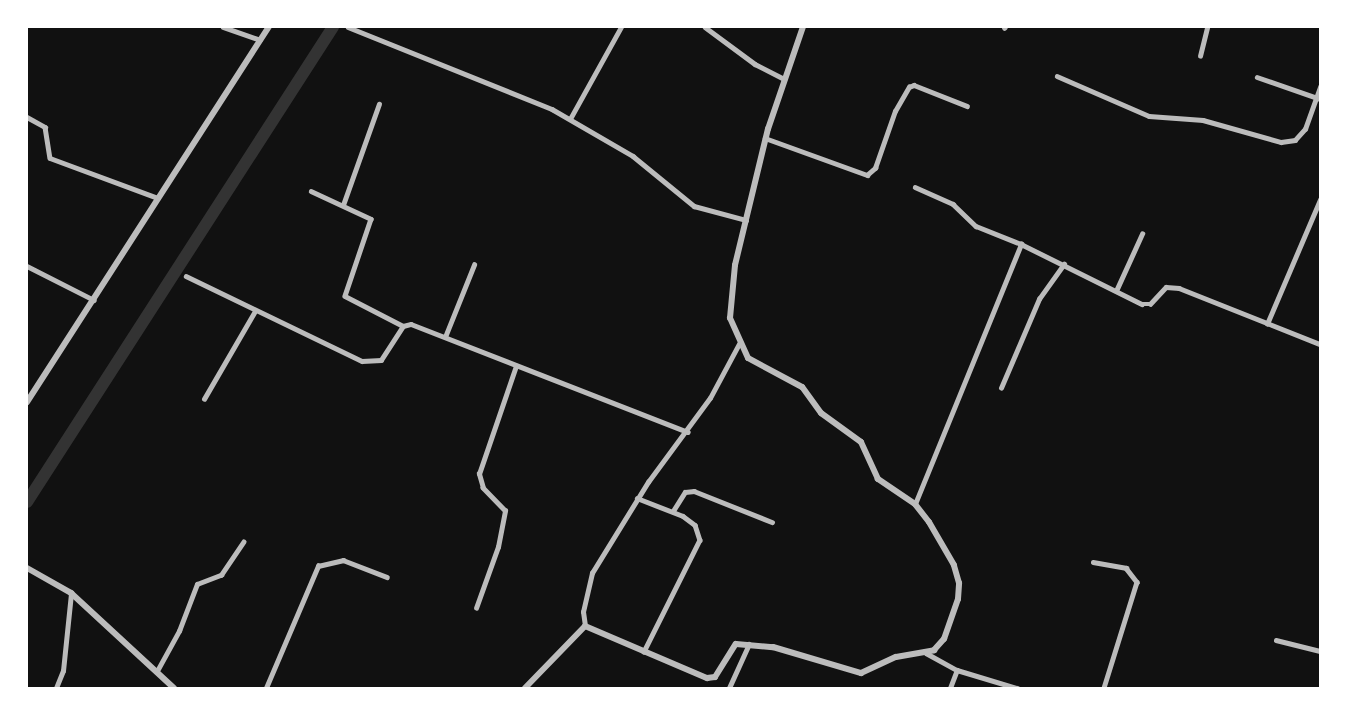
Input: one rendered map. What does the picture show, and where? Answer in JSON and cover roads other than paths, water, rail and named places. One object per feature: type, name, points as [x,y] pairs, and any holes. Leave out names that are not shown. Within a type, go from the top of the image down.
[{"type":"street","points":[[223,27],[260,40]]},
{"type":"street","points":[[27,402],[269,27]]},
{"type":"street","points":[[348,27],[464,72],[570,119],[633,156],[694,206],[746,220]]},
{"type":"street","points":[[570,119],[621,27]]},
{"type":"street","points":[[705,27],[755,64],[784,79]]},
{"type":"street","points":[[585,626],[707,678],[715,677],[736,644],[749,644],[861,673],[896,657],[926,653],[944,639],[958,599],[959,583],[954,565],[915,504],[878,479],[861,442],[821,413],[802,387],[748,358],[739,344],[730,318],[731,299],[746,220],[765,138],[803,27]]},
{"type":"street","points":[[1200,56],[1207,27]]},
{"type":"street","points":[[1057,76],[1149,116],[1203,120],[1281,142],[1300,136],[1313,114],[1320,87]]},
{"type":"street","points":[[1257,77],[1318,99]]},
{"type":"street","points":[[765,138],[867,175],[875,168],[895,111],[909,87],[914,85],[967,106]]},
{"type":"street","points":[[343,205],[379,104]]},
{"type":"street","points":[[27,117],[45,127],[50,158],[159,198]]},
{"type":"street","points":[[915,187],[953,204],[976,226],[1064,264],[1142,304],[1150,304],[1166,287],[1179,288],[1320,344]]},
{"type":"street","points":[[311,191],[371,219],[345,296],[403,326],[411,324],[446,337],[688,432]]},
{"type":"street","points":[[1267,324],[1320,200]]},
{"type":"street","points":[[1116,291],[1142,234]]},
{"type":"street","points":[[915,504],[1021,244]]},
{"type":"street","points":[[1000,388],[1040,299],[1064,264]]},
{"type":"street","points":[[446,337],[474,265]]},
{"type":"street","points":[[27,266],[94,300]]},
{"type":"street","points":[[186,276],[255,311],[369,363],[386,356],[403,326]]},
{"type":"street","points":[[204,399],[255,311]]},
{"type":"street","points":[[585,626],[583,612],[592,573],[637,498],[688,432],[739,344]]},
{"type":"street","points":[[476,608],[498,547],[505,511],[483,488],[479,474],[516,366]]},
{"type":"street","points":[[673,512],[685,492],[694,491],[772,522]]},
{"type":"street","points":[[637,498],[673,512],[695,525],[700,540],[644,652]]},
{"type":"street","points":[[157,671],[179,631],[197,584],[221,575],[243,542]]},
{"type":"street","points":[[266,688],[318,566],[344,560],[387,576]]},
{"type":"street","points":[[1093,561],[1126,568],[1137,582],[1104,688]]},
{"type":"street","points":[[27,568],[71,593],[174,688]]},
{"type":"street","points":[[56,688],[63,671],[71,593]]},
{"type":"street","points":[[525,688],[585,626]]},
{"type":"street","points":[[1276,640],[1320,651]]},
{"type":"street","points":[[729,688],[749,644]]},
{"type":"street","points":[[926,653],[957,670],[1017,688]]},
{"type":"street","points":[[950,688],[957,670]]},
{"type":"waterway","points":[[27,502],[333,27]]}]
